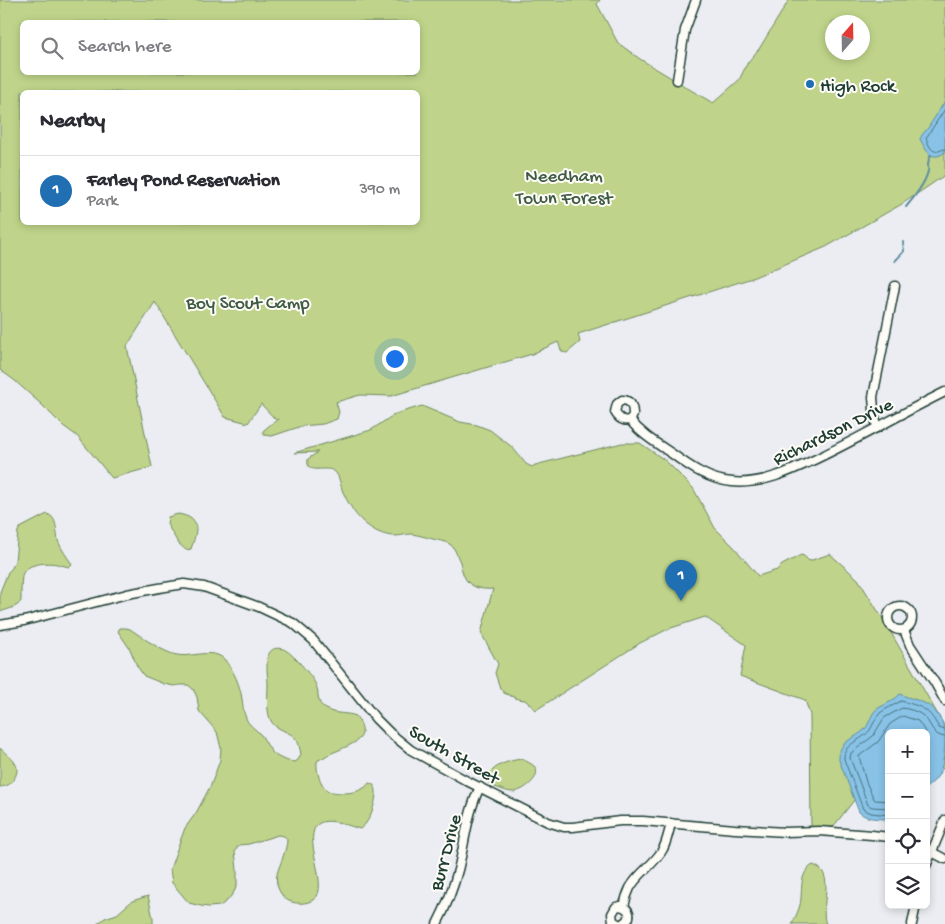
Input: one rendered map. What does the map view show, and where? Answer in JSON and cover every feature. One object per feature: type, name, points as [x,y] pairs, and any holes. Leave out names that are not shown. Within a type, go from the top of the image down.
[{"type":"street","points":[[677,80],[685,30],[696,0]]},
{"type":"street","points":[[877,428],[873,397],[895,286]]},
{"type":"street","name":"Richardson Drive","points":[[630,420],[641,432],[690,467],[710,477],[732,482],[748,482],[793,470],[849,443],[945,392]]},
{"type":"street","name":"South Street","points":[[0,625],[24,621],[127,594],[159,588],[184,584],[204,587],[260,607],[292,623],[313,640],[376,719],[411,750],[548,822],[564,827],[575,827],[643,821],[742,830],[819,831],[885,837]]},
{"type":"street","points":[[904,630],[910,645],[945,701]]},
{"type":"street","name":"Burr Drive","points":[[437,924],[451,894],[473,803],[480,787]]},
{"type":"street","points":[[930,848],[945,820]]},
{"type":"street","points":[[624,907],[630,888],[663,849],[671,823]]},
{"type":"street","points":[[930,851],[945,859]]},
{"type":"street","points":[[618,924],[613,921],[612,914],[613,910],[620,906],[624,907],[630,916],[622,924]]},
{"type":"street","points":[[912,924],[915,909]]},
{"type":"green space","name":"Needham Town Forest","points":[[0,0],[600,0],[597,4],[618,43],[640,59],[673,79],[674,77],[684,86],[713,103],[739,80],[748,62],[759,49],[789,0],[945,0],[945,175],[902,204],[826,247],[752,278],[578,334],[580,342],[567,353],[561,351],[558,342],[532,354],[391,396],[360,395],[336,402],[339,412],[337,419],[323,424],[302,426],[272,436],[264,435],[263,431],[279,419],[276,420],[261,404],[248,423],[225,417],[155,302],[127,346],[152,467],[112,478],[77,436],[62,425],[42,405],[0,370]]},
{"type":"green space","points":[[422,406],[460,422],[490,430],[512,447],[526,464],[532,467],[622,443],[640,443],[666,461],[693,488],[715,528],[758,576],[777,570],[782,565],[801,555],[809,561],[830,554],[858,579],[945,727],[944,769],[933,766],[930,752],[930,729],[885,729],[885,741],[859,794],[833,827],[811,828],[810,715],[805,700],[740,676],[746,645],[705,617],[668,629],[640,643],[536,710],[525,700],[504,693],[500,688],[495,673],[498,664],[481,633],[493,589],[472,586],[466,580],[455,551],[448,543],[411,534],[388,535],[375,530],[363,522],[353,511],[347,500],[338,475],[330,469],[313,469],[308,464],[308,459],[318,452],[294,453],[371,430],[395,414]]},
{"type":"green space","points":[[47,514],[55,522],[59,543],[72,564],[69,567],[42,563],[27,568],[22,576],[21,601],[14,607],[0,612],[0,592],[8,572],[15,561],[18,531],[20,528]]},
{"type":"green space","points":[[178,514],[191,519],[196,526],[191,549],[186,550],[178,543],[167,524],[168,517]]},
{"type":"green space","points":[[120,628],[130,629],[172,654],[183,656],[209,653],[220,656],[225,660],[238,683],[247,720],[261,735],[271,751],[284,760],[295,762],[301,754],[297,740],[291,734],[275,726],[270,719],[267,660],[271,650],[276,648],[283,649],[291,654],[311,676],[316,685],[320,704],[326,709],[356,716],[362,729],[360,738],[317,761],[318,773],[320,781],[327,791],[355,792],[361,790],[369,783],[372,784],[376,790],[375,800],[368,820],[360,829],[331,821],[325,821],[316,826],[313,834],[313,844],[319,888],[317,896],[311,901],[303,903],[292,902],[284,898],[279,890],[277,885],[278,869],[287,839],[284,836],[278,835],[249,844],[239,845],[235,851],[237,885],[228,900],[220,906],[209,907],[189,903],[172,883],[170,869],[176,852],[185,828],[196,813],[211,785],[220,760],[221,748],[217,732],[199,711],[197,697],[193,689],[188,685],[174,686],[164,684],[144,676],[118,631]]},
{"type":"green space","points":[[0,748],[11,758],[17,769],[11,783],[0,787]]},
{"type":"green space","points":[[521,759],[535,767],[536,771],[534,779],[526,787],[512,792],[490,784],[487,778],[493,770],[506,762]]},
{"type":"green space","points":[[813,865],[820,869],[826,883],[824,917],[826,924],[792,924],[800,905],[803,878],[808,868]]},
{"type":"green space","points":[[148,896],[153,924],[97,924],[105,918],[117,914],[132,901]]},
{"type":"water","points":[[945,101],[945,152],[933,156],[929,154],[920,139]]},
{"type":"water","points":[[900,694],[921,701],[934,710],[945,731],[943,763],[935,780],[930,784],[930,729],[885,729],[885,820],[870,818],[859,812],[839,760],[839,753],[844,744],[865,729],[877,709]]},
{"type":"waterway","points":[[906,207],[925,180],[931,155]]},
{"type":"waterway","points":[[895,261],[904,251],[903,242]]},
{"type":"place","name":"High Rock","points":[[810,84]]},
{"type":"place","name":"Farley Pond Reservation","points":[[681,601]]},
{"type":"park label","name":"Boy Scout Camp","points":[[248,301]]}]
